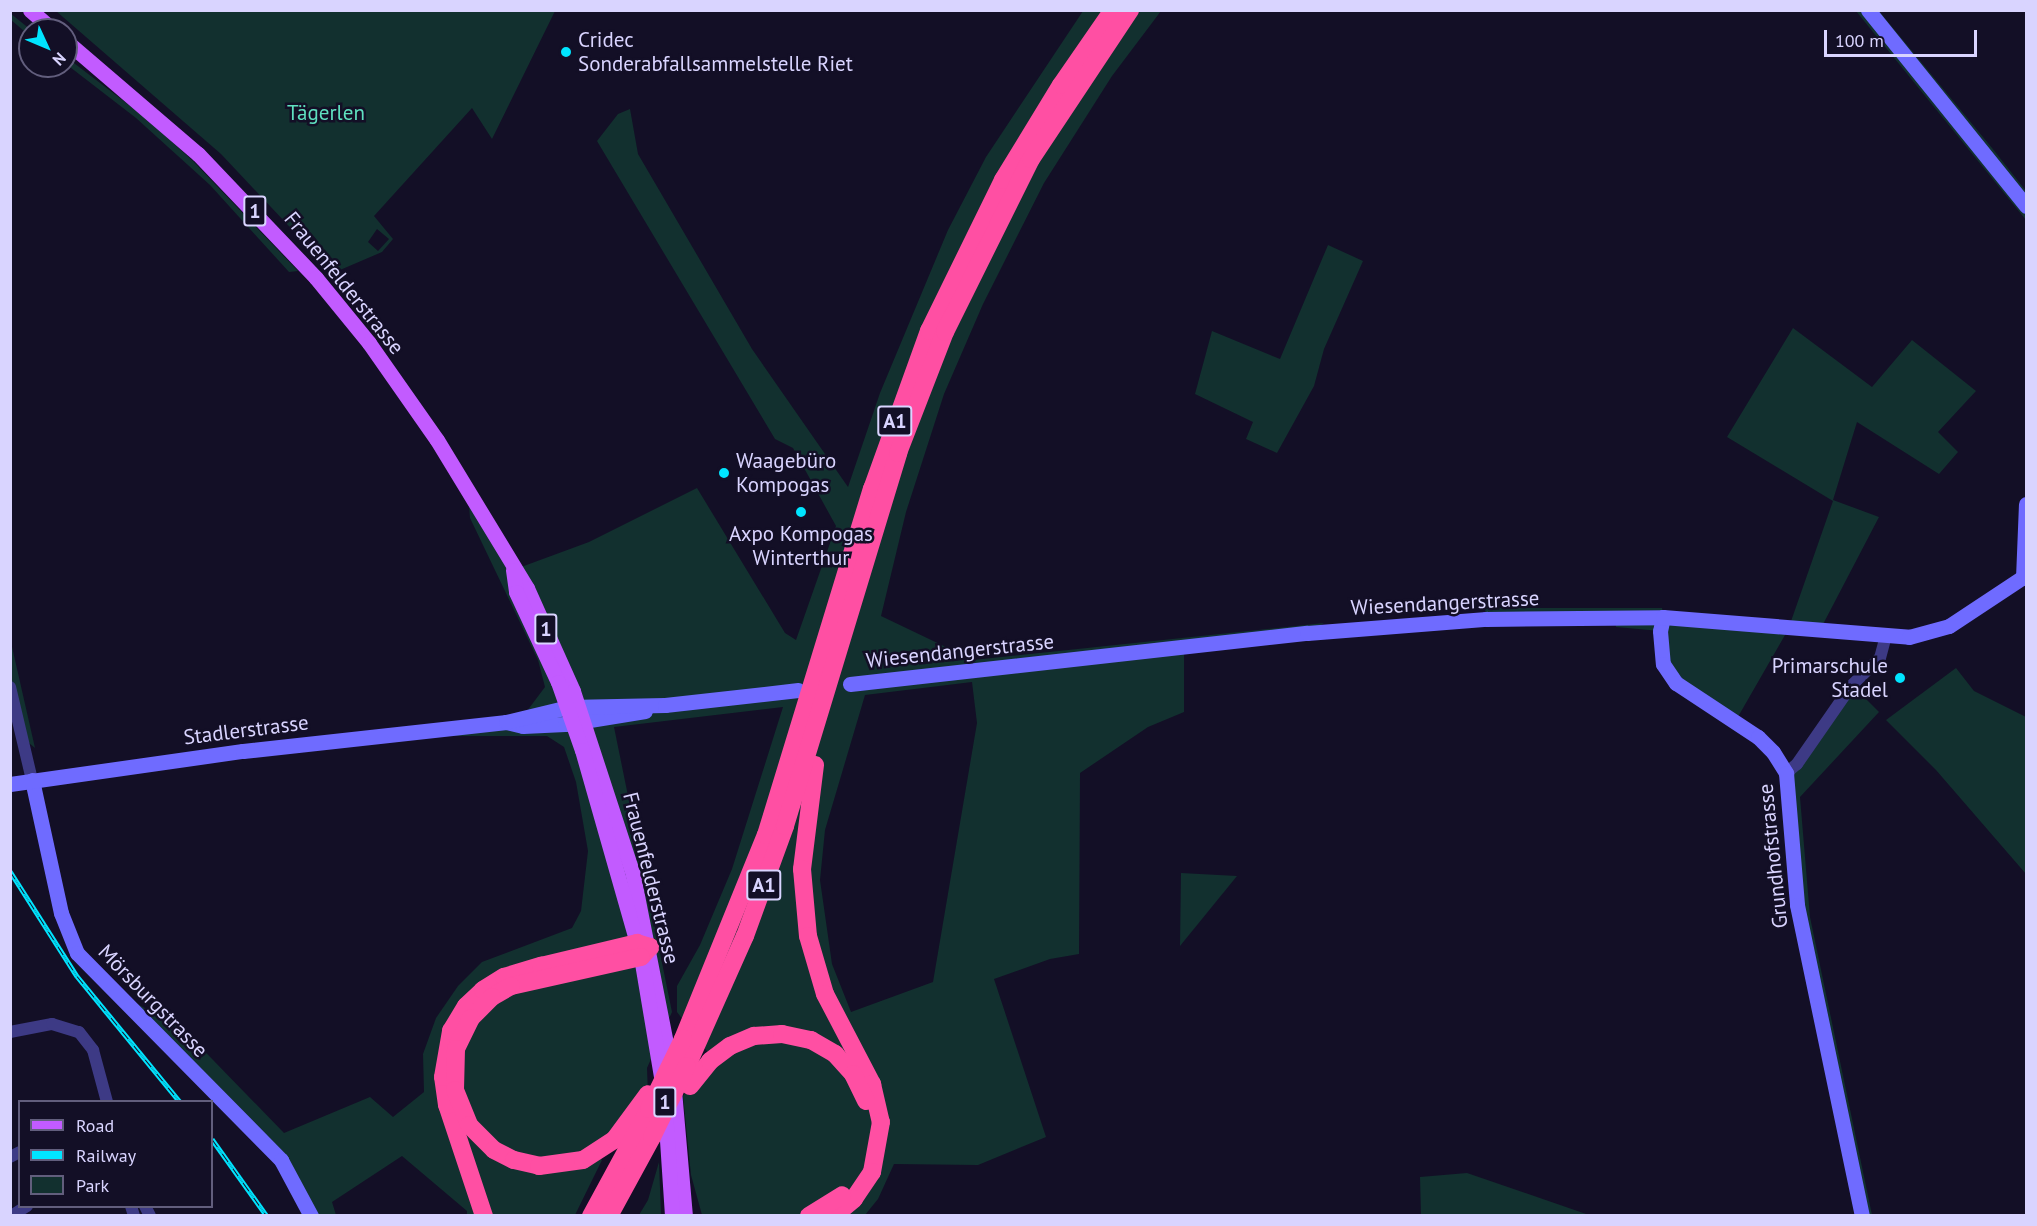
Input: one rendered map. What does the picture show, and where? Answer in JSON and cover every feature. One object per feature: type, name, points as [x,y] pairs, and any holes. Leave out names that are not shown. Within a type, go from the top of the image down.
[{"type":"highway","name":"A1","points":[[591,1215],[648,1101],[683,1039],[766,835],[872,489],[929,331],[1012,164],[1113,10]]},
{"type":"highway","name":"A1","points":[[613,1208],[652,1144],[759,897],[826,698],[898,453],[955,307],[1031,159],[1131,10]]},
{"type":"highway","points":[[826,698],[804,835],[804,912],[820,981],[872,1084],[881,1130],[868,1179],[854,1199],[834,1215]]},
{"type":"highway","points":[[642,949],[529,981],[499,992],[480,1006],[466,1025],[456,1049],[453,1073],[461,1110],[478,1136],[507,1157],[538,1166],[570,1164],[595,1154],[620,1132],[648,1101]]},
{"type":"highway","points":[[484,1215],[444,1091],[445,1053],[458,1018],[477,995],[504,977],[642,949]]},
{"type":"highway","points":[[652,1144],[690,1086],[725,1049],[767,1034],[811,1040],[845,1064],[861,1087],[868,1110],[866,1154],[846,1191],[809,1215]]},
{"type":"main road","points":[[1868,10],[2026,206]]},
{"type":"main road","name":"Frauenfelderstrasse","points":[[78,51],[198,154],[316,278],[369,343],[437,440],[513,570],[516,592],[573,707],[631,866],[664,1095],[672,1215]]},
{"type":"main road","points":[[2025,576],[2026,504]]},
{"type":"main road","name":"Wiesendangerstrasse","points":[[850,684],[1405,624],[1663,617],[1886,636],[1920,635],[1949,626],[2025,576]]},
{"type":"main road","name":"Grundhofstrasse","points":[[1663,617],[1660,632],[1663,664],[1677,683],[1758,737],[1773,752],[1786,773],[1797,905],[1862,1215]]},
{"type":"main road","points":[[506,722],[573,707],[665,705],[798,690]]},
{"type":"main road","points":[[506,722],[523,726],[578,723],[665,705]]},
{"type":"main road","name":"Stadlerstrasse","points":[[10,784],[243,751],[506,722]]},
{"type":"main road","name":"Mörsburgstrasse","points":[[32,780],[61,913],[77,953],[281,1160],[311,1215]]},
{"type":"main road","name":"Frauenfelderstrasse","points":[[642,949],[673,1078],[685,1215]]},
{"type":"street","points":[[1786,773],[1797,764],[1852,685],[1880,658],[1886,636]]},
{"type":"street","points":[[10,687],[32,780]]},
{"type":"street","points":[[10,1032],[46,1024],[66,1026],[87,1040],[106,1100]]},
{"type":"green space","name":"Tägerlen","points":[[56,11],[555,11],[492,139],[472,108],[374,216],[393,239],[382,252],[333,273],[221,154],[78,30],[78,18],[64,18]],"holes":[[[377,229],[389,239],[378,251],[368,242]]]},
{"type":"green space","points":[[1083,11],[1161,11],[1112,76],[1044,183],[983,304],[944,394],[906,512],[881,616],[973,660],[1324,623],[1307,633],[1184,648],[1184,712],[1148,727],[1080,773],[1079,954],[1050,959],[994,979],[1046,1137],[978,1165],[894,1164],[878,1199],[865,1215],[702,1215],[691,1175],[683,1096],[709,1054],[677,1012],[677,986],[700,945],[732,869],[783,707],[614,727],[672,1012],[647,1068],[648,1094],[595,1154],[602,1160],[575,1215],[467,1215],[467,1211],[402,1156],[332,1202],[336,1215],[311,1215],[297,1187],[128,999],[182,1028],[284,1133],[370,1097],[393,1117],[424,1092],[423,1054],[436,1018],[458,986],[482,962],[572,928],[581,911],[588,851],[576,782],[564,747],[547,736],[441,736],[524,715],[545,687],[538,660],[470,518],[468,493],[513,570],[589,542],[697,488],[785,633],[796,640],[836,526],[793,448],[775,439],[597,141],[618,114],[630,109],[638,154],[752,349],[848,487],[880,393],[948,230],[986,157]],"holes":[[[972,682],[977,723],[933,982],[851,1012],[832,964],[820,880],[825,830],[865,695]]]},
{"type":"green space","points":[[1856,11],[1879,11],[1992,148],[2026,191],[2026,220]]},
{"type":"green space","points":[[10,13],[18,19],[18,26],[11,20]]},
{"type":"green space","points":[[78,66],[142,115],[193,161],[298,271],[289,272],[210,185],[136,118],[78,73]]},
{"type":"green space","points":[[1328,245],[1363,261],[1324,349],[1314,386],[1277,453],[1246,439],[1253,422],[1195,394],[1212,331],[1280,359]]},
{"type":"green space","points":[[1793,328],[1872,387],[1912,340],[1976,391],[1938,432],[1958,452],[1939,474],[1857,422],[1833,500],[1879,517],[1820,630],[1789,628],[1735,722],[1676,683],[1660,631],[1616,627],[1615,618],[1486,619],[1485,608],[1662,608],[1664,617],[1789,627],[1833,501],[1727,437]]},
{"type":"green space","points":[[10,638],[35,748],[29,743],[11,693]]},
{"type":"green space","points":[[1956,668],[1974,691],[2026,717],[2026,874],[1936,770],[1886,720]]},
{"type":"green space","points":[[1852,685],[1879,712],[1800,797],[1810,917],[1872,1215],[1862,1215],[1811,970],[1786,773]]},
{"type":"green space","points":[[1181,873],[1237,876],[1180,946]]},
{"type":"green space","points":[[659,1162],[661,1215],[639,1215],[648,1200]]},
{"type":"green space","points":[[1467,1173],[1589,1215],[1421,1215],[1420,1177]]},
{"type":"railway","points":[[10,871],[77,976],[178,1100]]},
{"type":"railway","points":[[213,1140],[267,1216]]},
{"type":"place","name":"Cridec Sonderabfallsammelstelle Riet","points":[[566,52]]},
{"type":"place","name":"Waagebüro Kompogas","points":[[724,473]]},
{"type":"place","name":"Axpo Kompogas Winterthur","points":[[801,512]]},
{"type":"place","name":"Primarschule Stadel","points":[[1900,678]]}]
